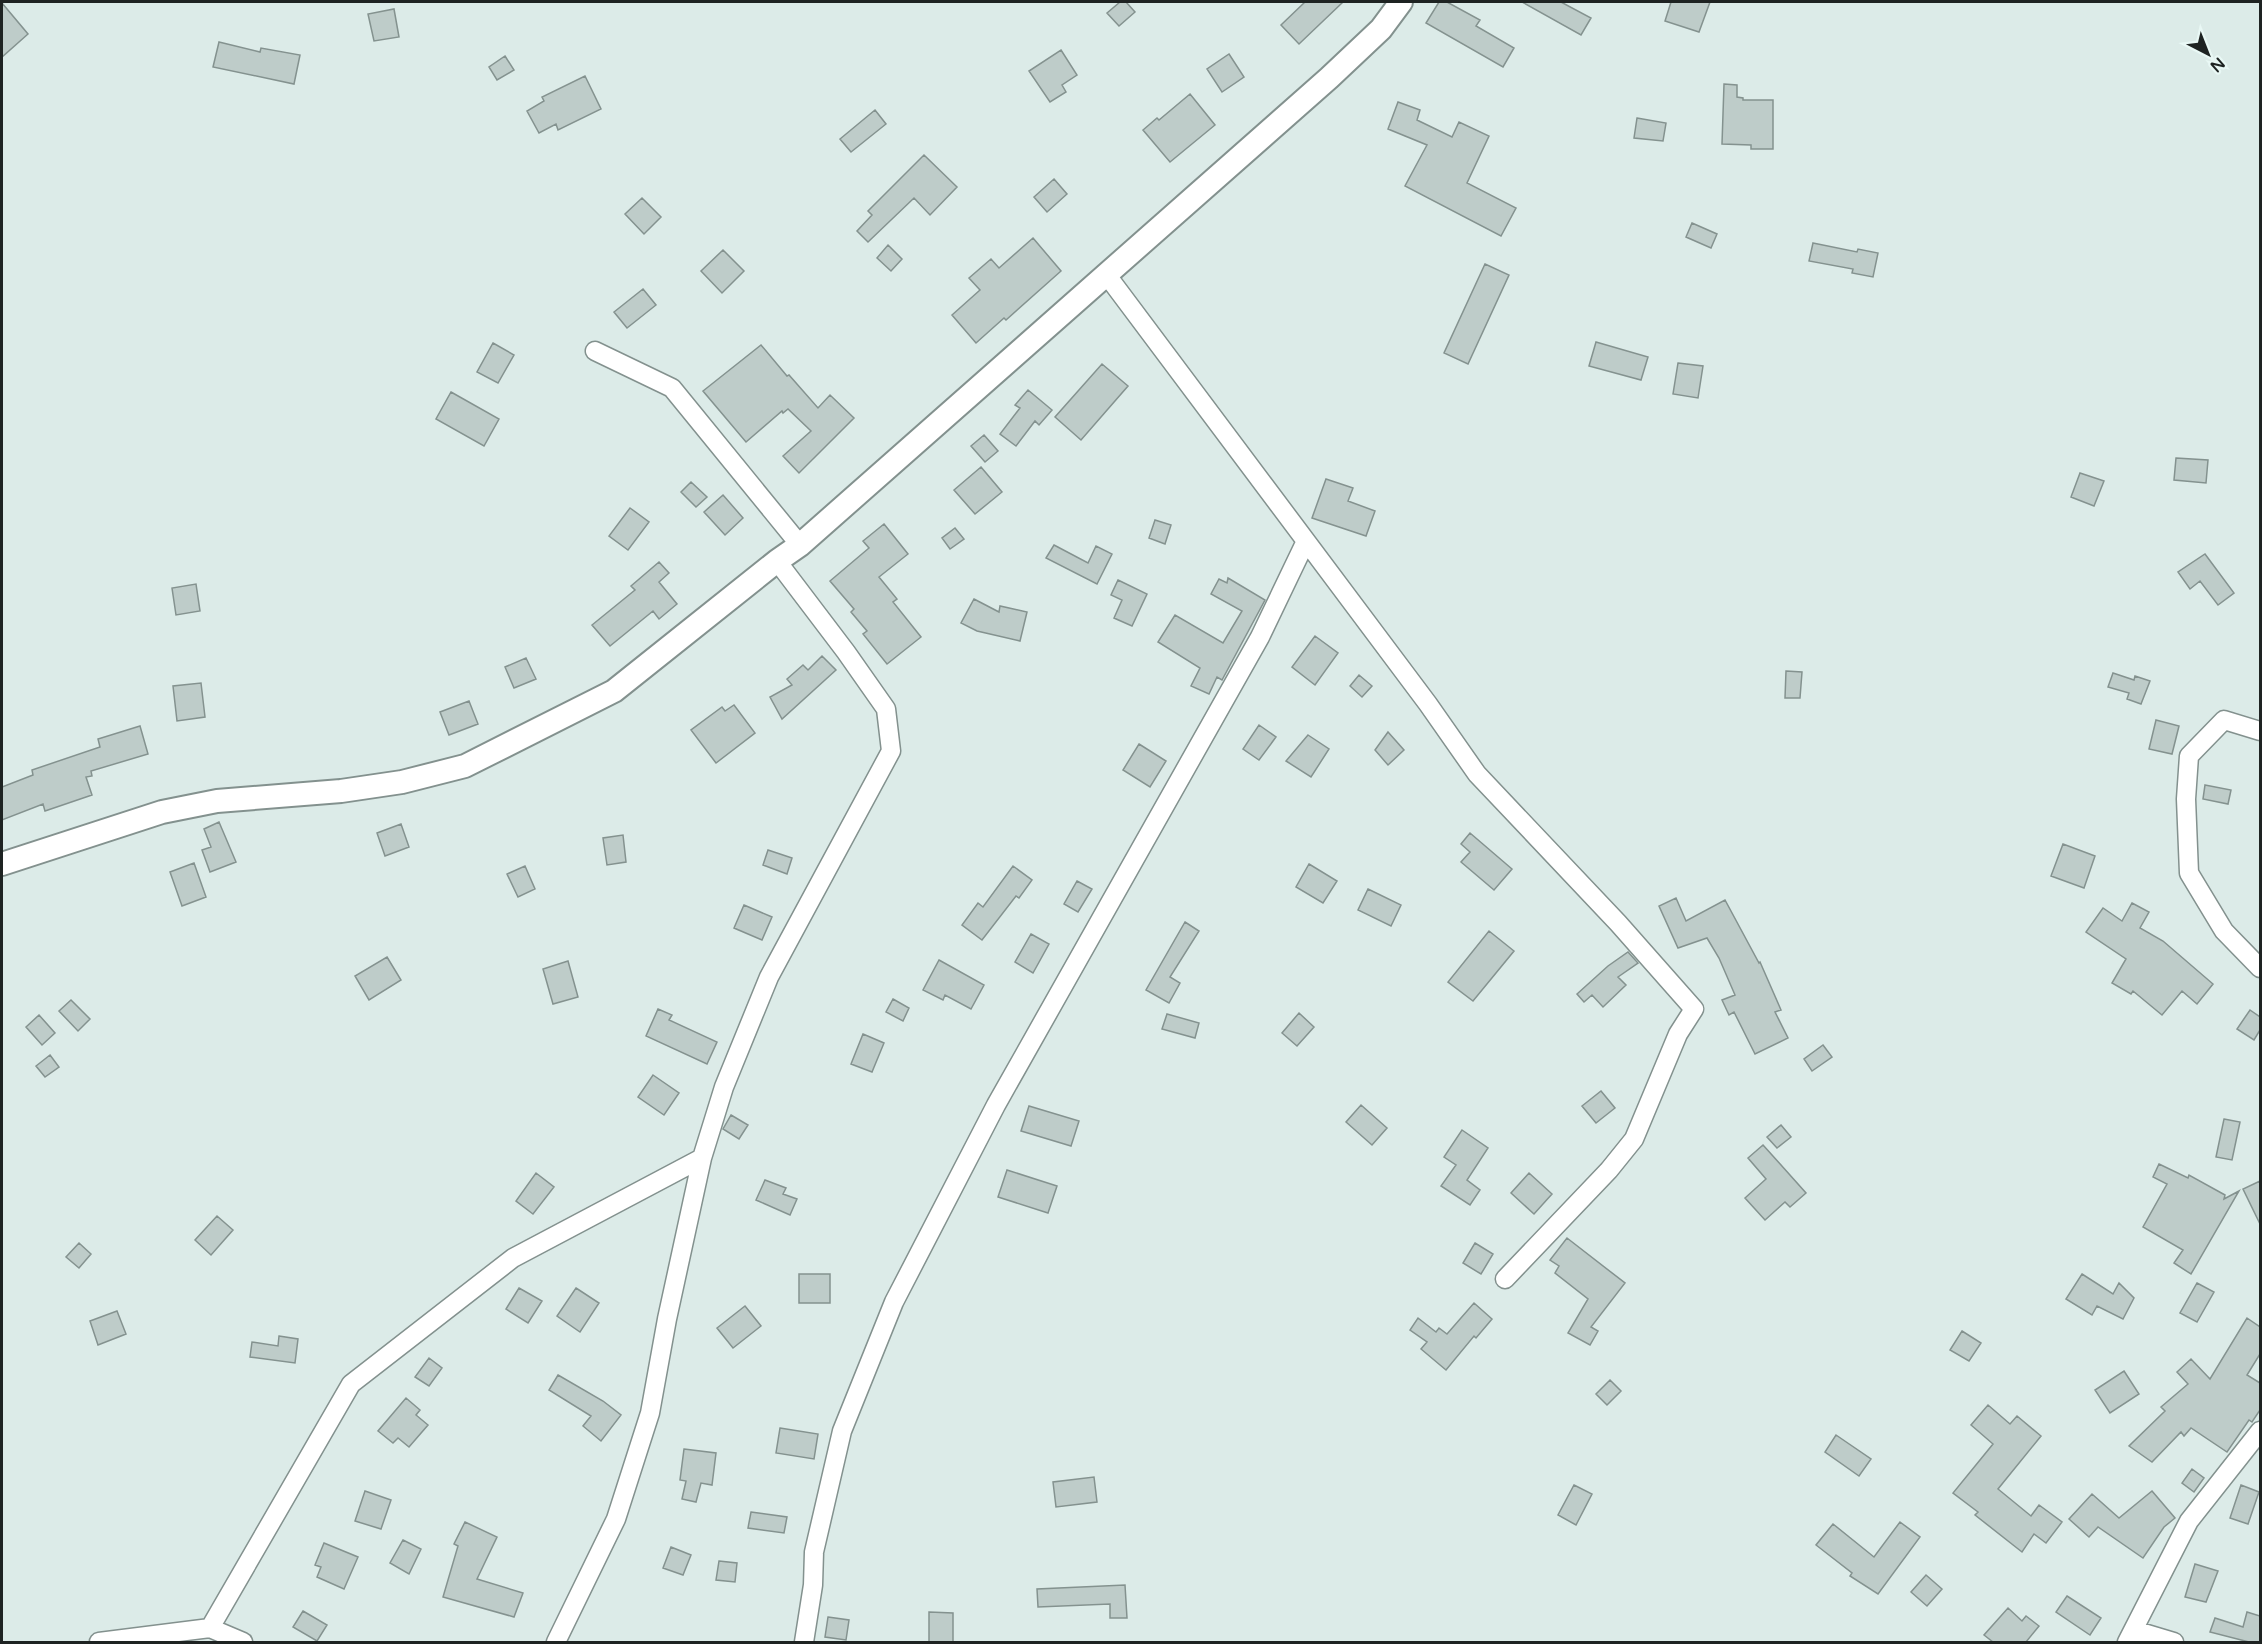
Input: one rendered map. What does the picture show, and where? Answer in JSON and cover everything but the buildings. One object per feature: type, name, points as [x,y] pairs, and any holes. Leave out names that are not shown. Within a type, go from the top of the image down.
[{"type":"street","points":[[2,864],[162,812],[217,801],[402,782],[465,766],[614,691],[800,544],[1329,78],[1381,29],[1401,2]]},
{"type":"street","points":[[1106,274],[1428,704],[1477,774],[1618,923],[1694,1009],[1678,1034],[1634,1139],[1609,1170],[1505,1279]]},
{"type":"street","points":[[595,351],[672,388],[800,544]]},
{"type":"street","points":[[804,1642],[813,1585],[814,1552],[842,1431],[894,1302],[996,1106],[1260,637],[1306,541]]},
{"type":"street","points":[[556,1642],[616,1519],[650,1413],[667,1319],[702,1158],[724,1087],[768,977],[891,751],[886,709],[777,561]]},
{"type":"street","points":[[2260,731],[2224,720],[2189,756],[2186,799],[2189,873],[2224,931],[2260,968]]},
{"type":"street","points":[[210,1628],[351,1383],[513,1258],[702,1158]]},
{"type":"street","points":[[2174,1642],[2131,1636],[2189,1521],[2260,1431]]},
{"type":"street","points":[[99,1642],[210,1628],[243,1642]]}]
